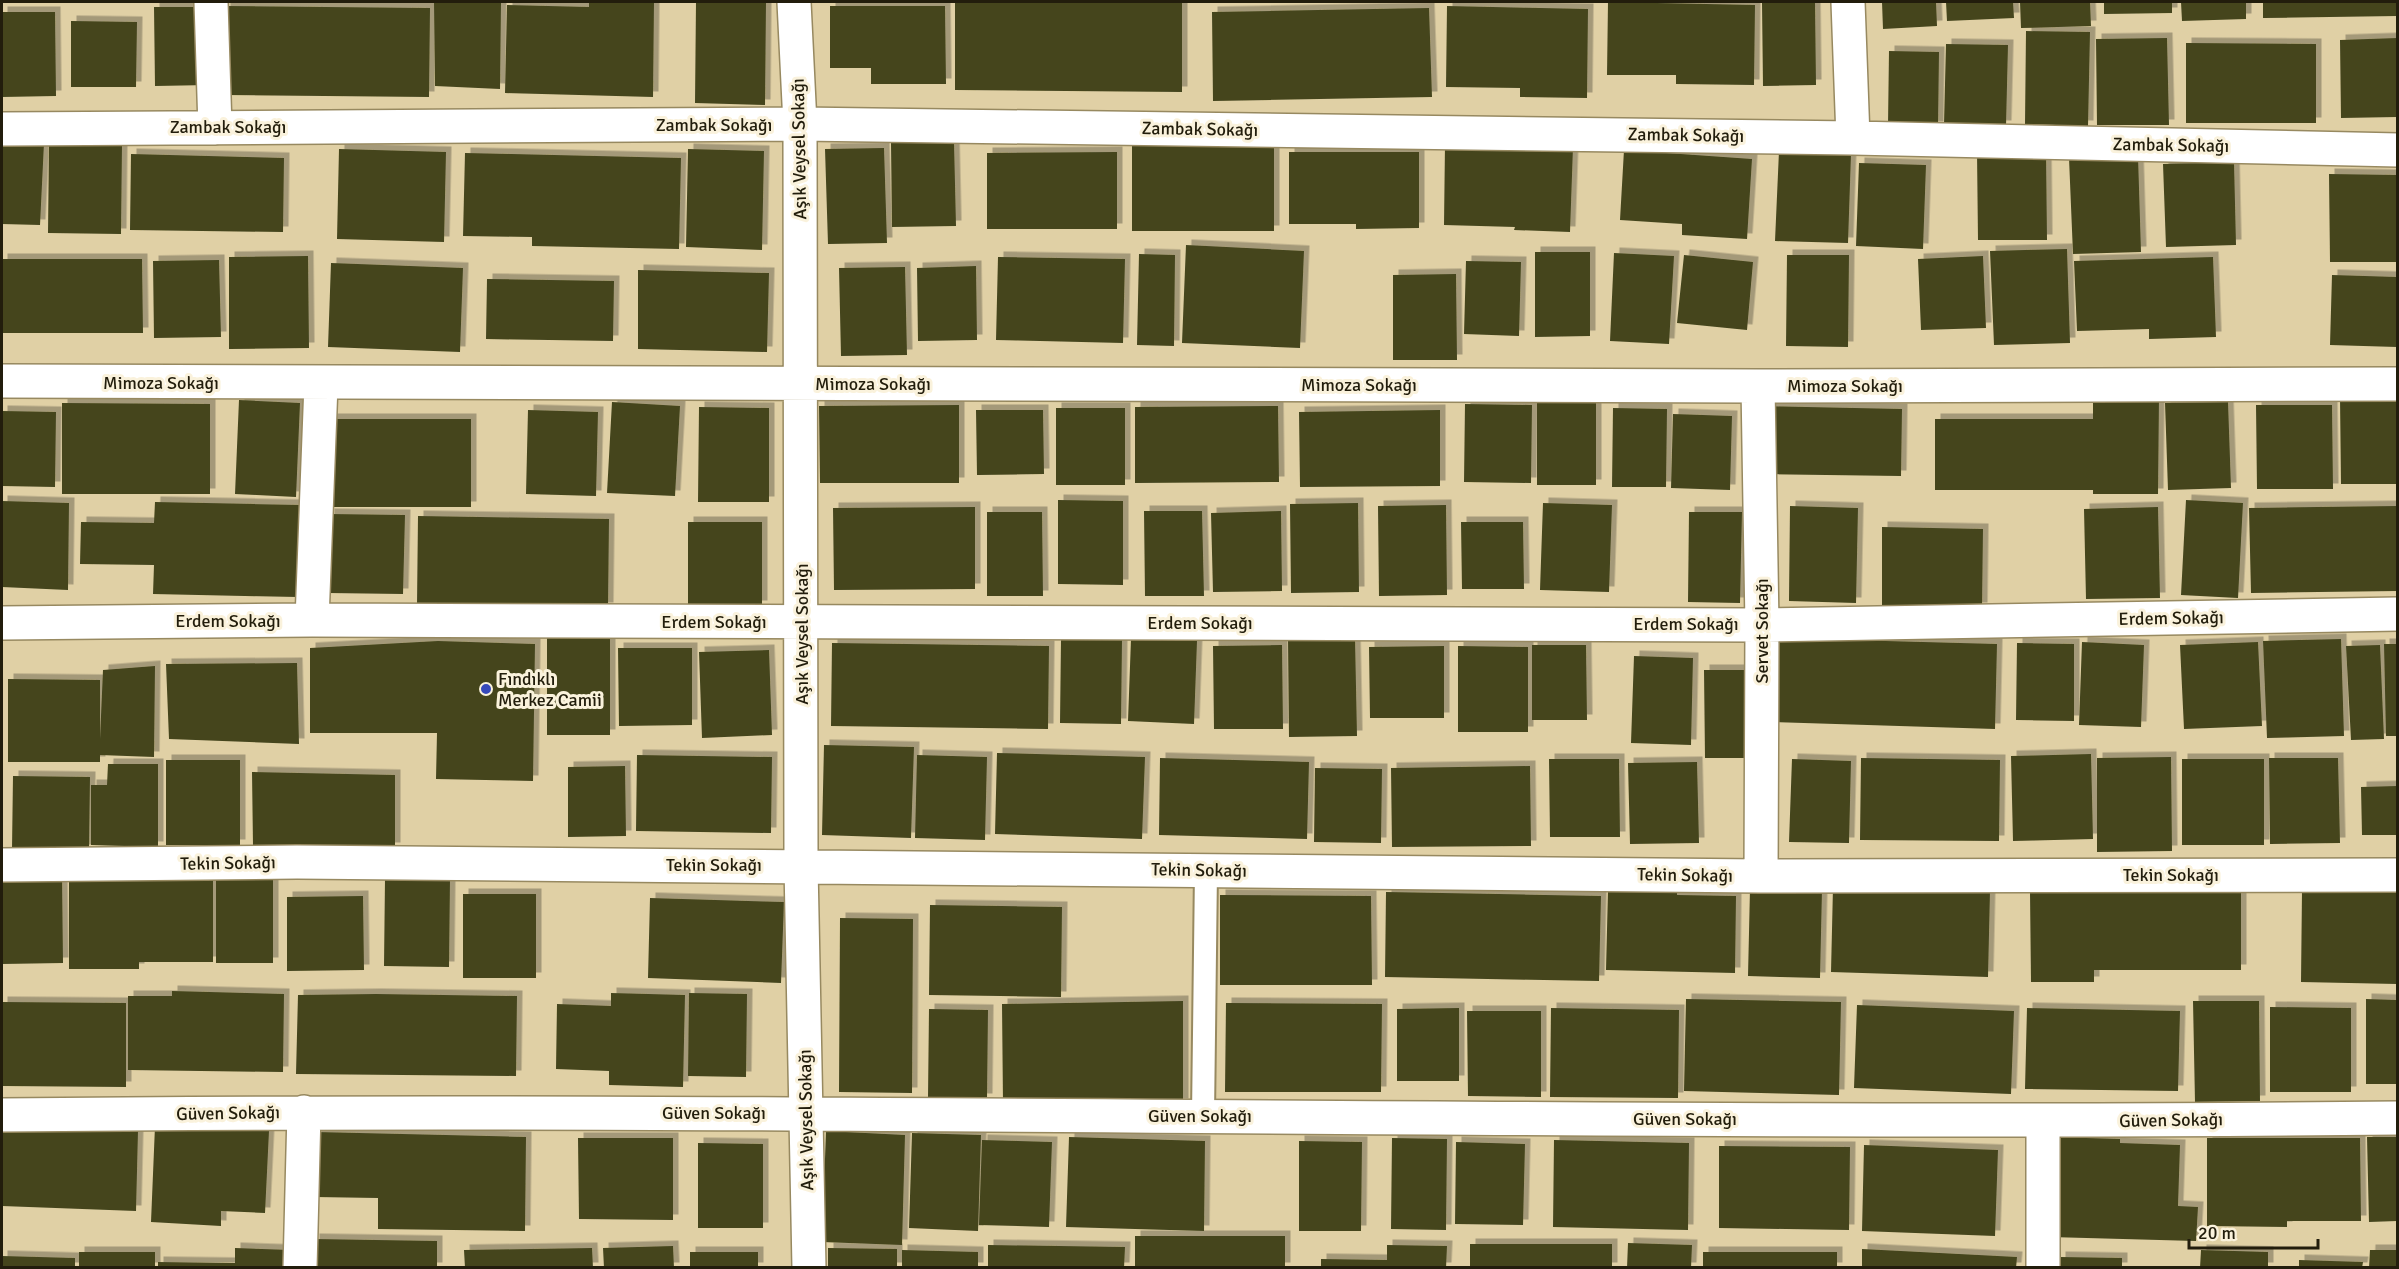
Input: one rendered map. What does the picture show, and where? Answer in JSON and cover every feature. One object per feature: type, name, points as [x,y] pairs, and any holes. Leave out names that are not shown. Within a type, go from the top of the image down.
[{"type":"street","points":[[211,2],[215,128]]},
{"type":"street","name":"Aşık Veysel Sokağı","points":[[794,2],[800,124],[801,866],[809,1268]]},
{"type":"street","points":[[1848,2],[1853,138]]},
{"type":"street","name":"Zambak Sokağı","points":[[2,129],[800,124],[1853,138],[2397,150]]},
{"type":"street","name":"Mimoza Sokağı","points":[[2,381],[321,384],[1758,386],[2397,384]]},
{"type":"street","points":[[312,620],[321,384]]},
{"type":"street","name":"Servet Sokağı","points":[[1758,386],[1762,624],[1761,876]]},
{"type":"street","name":"Erdem Sokağı","points":[[2,623],[312,620],[1762,624],[2397,614]]},
{"type":"street","name":"Tekin Sokağı","points":[[2,865],[297,862],[1761,876],[2397,875]]},
{"type":"street","points":[[300,1268],[304,1112]]},
{"type":"street","name":"Güven Sokağı","points":[[2,1115],[304,1112],[2043,1122],[2397,1118]]},
{"type":"street","points":[[2043,1122],[2043,1268]]},
{"type":"lane","points":[[1203,1116],[1206,870]]},
{"type":"building","points":[[434,2],[501,3],[500,89],[435,86]]},
{"type":"building","points":[[589,2],[654,2],[653,97],[505,93],[507,5],[589,7]]},
{"type":"building","points":[[696,2],[766,2],[765,105],[695,103]]},
{"type":"building","points":[[955,2],[1182,3],[1182,92],[955,90]]},
{"type":"building","points":[[1608,2],[1755,5],[1754,85],[1676,84],[1676,75],[1607,75]]},
{"type":"building","points":[[1882,2],[1936,2],[1937,26],[1883,29]]},
{"type":"building","points":[[1946,2],[2013,2],[2014,18],[1947,21]]},
{"type":"building","points":[[2020,2],[2090,2],[2091,26],[2021,28]]},
{"type":"building","points":[[2104,2],[2172,2],[2172,13],[2104,14]]},
{"type":"building","points":[[2181,2],[2246,2],[2246,19],[2182,21]]},
{"type":"building","points":[[2263,2],[2397,2],[2397,16],[2263,18]]},
{"type":"building","points":[[1762,3],[1815,3],[1816,85],[1763,86]]},
{"type":"building","points":[[225,6],[430,8],[429,97],[224,95]]},
{"type":"building","points":[[830,6],[945,6],[946,84],[871,84],[871,68],[830,68]]},
{"type":"building","points":[[1447,6],[1588,9],[1587,98],[1520,97],[1520,88],[1446,87]]},
{"type":"building","points":[[154,7],[208,7],[209,85],[155,86]]},
{"type":"building","points":[[1429,8],[1432,97],[1213,101],[1212,12]]},
{"type":"building","points":[[2,12],[55,12],[56,96],[2,97]]},
{"type":"building","points":[[71,21],[137,22],[136,87],[71,87]]},
{"type":"building","points":[[2026,31],[2090,32],[2088,126],[2025,124]]},
{"type":"building","points":[[2167,38],[2169,125],[2097,125],[2096,39]]},
{"type":"building","points":[[2397,38],[2397,117],[2341,118],[2340,40]]},
{"type":"building","points":[[2186,43],[2316,44],[2316,123],[2186,123]]},
{"type":"building","points":[[1946,44],[2008,45],[2006,126],[1944,124]]},
{"type":"building","points":[[1889,51],[1939,52],[1938,127],[1888,125]]},
{"type":"building","points":[[2,141],[44,143],[40,225],[2,224]]},
{"type":"building","points":[[954,142],[956,226],[892,227],[891,143]]},
{"type":"building","points":[[49,143],[122,144],[121,234],[48,233]]},
{"type":"building","points":[[1445,144],[1573,147],[1570,232],[1514,230],[1515,227],[1444,225]]},
{"type":"building","points":[[1132,145],[1274,145],[1274,231],[1132,231]]},
{"type":"building","points":[[884,148],[887,243],[828,244],[825,149]]},
{"type":"building","points":[[339,149],[446,152],[444,242],[337,239]]},
{"type":"building","points":[[688,149],[764,151],[762,250],[686,247]]},
{"type":"building","points":[[1624,150],[1752,159],[1747,239],[1682,235],[1682,224],[1620,220]]},
{"type":"building","points":[[1779,151],[1851,154],[1848,243],[1775,241]]},
{"type":"building","points":[[2046,151],[2047,240],[1978,240],[1977,152]]},
{"type":"building","points":[[1117,152],[1117,229],[987,229],[987,153]]},
{"type":"building","points":[[1289,152],[1419,152],[1419,228],[1356,229],[1356,224],[1289,224]]},
{"type":"building","points":[[465,153],[681,158],[679,249],[532,246],[532,237],[463,236]]},
{"type":"building","points":[[131,154],[284,158],[283,232],[130,230]]},
{"type":"building","points":[[2138,156],[2141,252],[2073,254],[2069,158]]},
{"type":"building","points":[[2234,162],[2236,245],[2166,247],[2163,164]]},
{"type":"building","points":[[1859,163],[1926,165],[1923,249],[1856,246]]},
{"type":"building","points":[[2329,174],[2397,175],[2397,262],[2330,262]]},
{"type":"building","points":[[1186,245],[1304,251],[1300,348],[1182,343]]},
{"type":"building","points":[[2067,249],[2070,343],[1994,345],[1990,251]]},
{"type":"building","points":[[1535,252],[1590,252],[1590,336],[1535,337]]},
{"type":"building","points":[[1614,253],[1674,256],[1669,344],[1610,341]]},
{"type":"building","points":[[1139,254],[1175,255],[1174,346],[1137,345]]},
{"type":"building","points":[[1684,255],[1753,262],[1747,330],[1677,323]]},
{"type":"building","points":[[1787,255],[1849,255],[1848,347],[1786,346]]},
{"type":"building","points":[[308,256],[309,348],[229,349],[229,257]]},
{"type":"building","points":[[1983,256],[1986,328],[1921,330],[1918,259]]},
{"type":"building","points":[[998,257],[1125,259],[1123,343],[996,340]]},
{"type":"building","points":[[2213,257],[2216,337],[2149,339],[2149,329],[2077,331],[2074,261]]},
{"type":"building","points":[[2,259],[142,259],[143,333],[2,333]]},
{"type":"building","points":[[219,260],[221,337],[154,338],[153,261]]},
{"type":"building","points":[[1466,261],[1521,262],[1519,336],[1464,334]]},
{"type":"building","points":[[331,263],[463,268],[460,352],[328,347]]},
{"type":"building","points":[[976,266],[977,340],[918,341],[917,268]]},
{"type":"building","points":[[905,267],[907,355],[841,356],[839,268]]},
{"type":"building","points":[[638,270],[769,273],[767,352],[638,349]]},
{"type":"building","points":[[1456,274],[1457,360],[1393,360],[1393,275]]},
{"type":"building","points":[[2332,275],[2397,277],[2397,347],[2330,345]]},
{"type":"building","points":[[487,279],[614,281],[613,341],[486,339]]},
{"type":"building","points":[[2397,396],[2397,484],[2341,484],[2340,397]]},
{"type":"building","points":[[2093,397],[2159,397],[2158,494],[2093,494],[2093,490],[1935,490],[1935,419],[2093,419]]},
{"type":"building","points":[[239,400],[300,403],[296,497],[235,494]]},
{"type":"building","points":[[612,402],[680,406],[675,496],[607,493]]},
{"type":"building","points":[[2228,402],[2231,488],[2168,490],[2165,403]]},
{"type":"building","points":[[62,403],[210,404],[210,494],[62,494]]},
{"type":"building","points":[[1537,403],[1596,403],[1596,485],[1537,485]]},
{"type":"building","points":[[1465,404],[1532,405],[1531,483],[1464,482]]},
{"type":"building","points":[[959,405],[959,483],[820,483],[819,406]]},
{"type":"building","points":[[2256,405],[2332,405],[2333,489],[2257,489]]},
{"type":"building","points":[[1278,406],[1279,482],[1135,483],[1135,407]]},
{"type":"building","points":[[1762,406],[1902,409],[1901,476],[1761,474]]},
{"type":"building","points":[[699,407],[769,408],[769,502],[698,502]]},
{"type":"building","points":[[1056,408],[1125,408],[1125,485],[1056,485]]},
{"type":"building","points":[[1613,408],[1667,409],[1666,487],[1612,487]]},
{"type":"building","points":[[528,410],[598,412],[596,496],[526,494]]},
{"type":"building","points":[[976,410],[1043,410],[1044,474],[977,475]]},
{"type":"building","points":[[1440,410],[1440,486],[1300,487],[1299,412]]},
{"type":"building","points":[[2,411],[56,412],[55,487],[2,486]]},
{"type":"building","points":[[1673,414],[1732,416],[1730,490],[1671,488]]},
{"type":"building","points":[[328,419],[471,419],[471,507],[329,507]]},
{"type":"building","points":[[1058,500],[1123,501],[1123,585],[1058,584]]},
{"type":"building","points":[[2186,500],[2243,503],[2238,598],[2181,595]]},
{"type":"building","points":[[2,501],[69,503],[68,590],[2,587]]},
{"type":"building","points":[[155,502],[301,505],[298,597],[153,594],[154,565],[80,564],[81,522],[154,523]]},
{"type":"building","points":[[1358,503],[1359,592],[1291,593],[1290,504]]},
{"type":"building","points":[[1543,503],[1612,505],[1609,592],[1540,590]]},
{"type":"building","points":[[1446,505],[1447,595],[1379,596],[1378,506]]},
{"type":"building","points":[[1790,506],[1858,508],[1856,603],[1789,601]]},
{"type":"building","points":[[2397,506],[2397,591],[2251,593],[2249,508]]},
{"type":"building","points":[[975,507],[975,589],[834,590],[833,508]]},
{"type":"building","points":[[2158,507],[2160,598],[2086,599],[2084,509]]},
{"type":"building","points":[[1144,511],[1202,511],[1204,596],[1145,596]]},
{"type":"building","points":[[1281,511],[1282,591],[1213,592],[1211,513]]},
{"type":"building","points":[[987,512],[1042,512],[1043,596],[987,596]]},
{"type":"building","points":[[1689,512],[1742,512],[1740,603],[1688,602]]},
{"type":"building","points":[[329,514],[405,515],[403,594],[328,593]]},
{"type":"building","points":[[418,516],[609,519],[608,608],[417,605]]},
{"type":"building","points":[[688,522],[762,522],[762,606],[688,606]]},
{"type":"building","points":[[1461,522],[1523,522],[1524,589],[1462,589]]},
{"type":"building","points":[[1882,527],[1983,529],[1982,608],[1882,607]]},
{"type":"building","points":[[547,634],[610,634],[610,735],[547,735]]},
{"type":"building","points":[[1355,638],[1357,736],[1289,737],[1288,639]]},
{"type":"building","points":[[1774,638],[1997,644],[1995,729],[1772,722]]},
{"type":"building","points":[[1131,639],[1197,641],[1194,724],[1128,721]]},
{"type":"building","points":[[2341,639],[2344,736],[2267,738],[2263,641]]},
{"type":"building","points":[[1061,640],[1122,640],[1121,724],[1060,723]]},
{"type":"building","points":[[438,641],[535,644],[533,781],[436,779],[437,733],[310,733],[310,648]]},
{"type":"building","points":[[2082,642],[2144,645],[2141,727],[2079,725]]},
{"type":"building","points":[[2258,642],[2262,726],[2184,729],[2180,645]]},
{"type":"building","points":[[832,643],[1049,646],[1048,729],[831,726]]},
{"type":"building","points":[[2017,643],[2074,644],[2074,721],[2016,720]]},
{"type":"building","points":[[2384,644],[2397,644],[2397,736],[2386,736]]},
{"type":"building","points":[[1282,645],[1283,729],[1214,729],[1213,646]]},
{"type":"building","points":[[1532,645],[1586,645],[1587,720],[1532,720]]},
{"type":"building","points":[[2380,645],[2384,739],[2351,740],[2346,646]]},
{"type":"building","points":[[1444,646],[1444,718],[1370,718],[1369,647]]},
{"type":"building","points":[[1458,646],[1528,647],[1528,732],[1458,732]]},
{"type":"building","points":[[618,648],[692,648],[692,725],[619,726]]},
{"type":"building","points":[[769,650],[772,735],[702,738],[699,652]]},
{"type":"building","points":[[1634,656],[1693,658],[1691,745],[1631,743]]},
{"type":"building","points":[[297,663],[299,744],[169,739],[166,664]]},
{"type":"building","points":[[155,666],[154,757],[100,755],[100,762],[8,762],[8,679],[100,680],[100,739],[103,670]]},
{"type":"building","points":[[1704,670],[1749,670],[1751,758],[1705,758]]},
{"type":"building","points":[[824,745],[914,747],[911,838],[822,835]]},
{"type":"building","points":[[997,753],[1145,757],[1142,839],[995,834]]},
{"type":"building","points":[[2091,754],[2093,839],[2013,841],[2011,756]]},
{"type":"building","points":[[637,755],[772,757],[771,833],[636,831]]},
{"type":"building","points":[[917,755],[987,757],[985,840],[915,838]]},
{"type":"building","points":[[2171,757],[2172,851],[2097,852],[2097,758]]},
{"type":"building","points":[[1160,758],[1309,762],[1307,839],[1159,835]]},
{"type":"building","points":[[1861,758],[2000,760],[1999,841],[1860,840]]},
{"type":"building","points":[[2269,758],[2338,758],[2340,843],[2270,844]]},
{"type":"building","points":[[1549,759],[1619,759],[1620,837],[1550,837]]},
{"type":"building","points":[[1792,759],[1851,761],[1849,843],[1789,842]]},
{"type":"building","points":[[2182,759],[2264,759],[2264,845],[2182,845]]},
{"type":"building","points":[[166,760],[240,760],[240,845],[166,845]]},
{"type":"building","points":[[1697,762],[1699,843],[1630,844],[1628,763]]},
{"type":"building","points":[[108,764],[158,764],[158,847],[91,845],[91,785],[107,785]]},
{"type":"building","points":[[625,766],[626,836],[568,837],[568,767]]},
{"type":"building","points":[[1530,766],[1531,846],[1392,847],[1391,768]]},
{"type":"building","points":[[1315,768],[1382,769],[1381,843],[1314,842]]},
{"type":"building","points":[[252,772],[395,775],[395,848],[253,846]]},
{"type":"building","points":[[13,776],[90,777],[89,850],[12,849]]},
{"type":"building","points":[[2397,786],[2397,835],[2362,835],[2361,787]]},
{"type":"building","points":[[62,874],[63,963],[2,964],[2,875]]},
{"type":"building","points":[[273,875],[273,963],[216,963],[216,876]]},
{"type":"building","points":[[69,877],[213,877],[213,962],[139,962],[139,969],[69,969]]},
{"type":"building","points":[[385,879],[450,879],[449,967],[384,966]]},
{"type":"building","points":[[1833,887],[1990,891],[1988,977],[1831,972]]},
{"type":"building","points":[[1750,889],[1822,890],[1820,978],[1748,976]]},
{"type":"building","points":[[1608,890],[1677,891],[1677,895],[1736,896],[1735,973],[1606,970]]},
{"type":"building","points":[[2241,890],[2241,970],[2094,970],[2094,982],[2031,982],[2030,892]]},
{"type":"building","points":[[2302,891],[2397,892],[2397,984],[2301,982]]},
{"type":"building","points":[[1386,892],[1601,896],[1599,981],[1385,977]]},
{"type":"building","points":[[463,894],[536,894],[536,978],[463,978]]},
{"type":"building","points":[[1220,895],[1371,896],[1372,985],[1220,985]]},
{"type":"building","points":[[363,896],[364,970],[287,971],[287,897]]},
{"type":"building","points":[[650,898],[784,902],[781,983],[648,978]]},
{"type":"building","points":[[930,905],[1062,907],[1061,997],[929,995]]},
{"type":"building","points":[[840,918],[913,919],[912,1093],[839,1092]]},
{"type":"building","points":[[172,991],[284,994],[283,1072],[128,1070],[128,996],[172,996]]},
{"type":"building","points":[[611,993],[685,995],[683,1087],[609,1085],[609,1071],[556,1069],[557,1004],[611,1006]]},
{"type":"building","points":[[689,993],[747,994],[746,1077],[688,1076]]},
{"type":"building","points":[[298,995],[517,996],[516,1076],[296,1074]]},
{"type":"building","points":[[1686,999],[1841,1002],[1839,1095],[1684,1091]]},
{"type":"building","points":[[2366,999],[2397,1000],[2397,1084],[2366,1084]]},
{"type":"building","points":[[1183,1001],[1183,1104],[1003,1103],[1002,1004]]},
{"type":"building","points":[[2193,1001],[2259,1001],[2260,1101],[2195,1102]]},
{"type":"building","points":[[2,1002],[126,1003],[126,1087],[2,1086]]},
{"type":"building","points":[[1226,1003],[1382,1004],[1381,1092],[1225,1092]]},
{"type":"building","points":[[1857,1005],[2014,1011],[2011,1094],[1854,1088]]},
{"type":"building","points":[[2270,1007],[2351,1008],[2351,1092],[2270,1092]]},
{"type":"building","points":[[1459,1008],[1459,1081],[1397,1081],[1397,1009]]},
{"type":"building","points":[[1551,1008],[1679,1010],[1678,1098],[1550,1097]]},
{"type":"building","points":[[2027,1008],[2180,1011],[2178,1091],[2025,1089]]},
{"type":"building","points":[[929,1009],[988,1010],[987,1099],[928,1098]]},
{"type":"building","points":[[1467,1011],[1541,1011],[1541,1097],[1468,1096]]},
{"type":"building","points":[[2,1126],[138,1131],[136,1211],[2,1206]]},
{"type":"building","points":[[155,1126],[269,1131],[265,1213],[221,1211],[221,1226],[151,1222]]},
{"type":"building","points":[[826,1131],[905,1135],[902,1245],[822,1242]]},
{"type":"building","points":[[316,1132],[526,1137],[525,1231],[378,1229],[378,1198],[315,1197]]},
{"type":"building","points":[[912,1133],[981,1135],[978,1231],[909,1228]]},
{"type":"building","points":[[1069,1137],[1205,1141],[1204,1231],[1066,1227]]},
{"type":"building","points":[[2052,1137],[2120,1139],[2120,1143],[2180,1145],[2178,1206],[2198,1207],[2196,1241],[2050,1237]]},
{"type":"building","points":[[2367,1137],[2397,1137],[2397,1221],[2369,1222]]},
{"type":"building","points":[[578,1138],[673,1138],[673,1220],[579,1219]]},
{"type":"building","points":[[1392,1138],[1447,1139],[1446,1230],[1391,1229]]},
{"type":"building","points":[[2207,1138],[2360,1138],[2361,1221],[2287,1221],[2287,1227],[2207,1226]]},
{"type":"building","points":[[982,1140],[1052,1142],[1049,1227],[979,1225]]},
{"type":"building","points":[[1554,1140],[1689,1143],[1688,1230],[1553,1227]]},
{"type":"building","points":[[1299,1141],[1362,1142],[1361,1231],[1299,1231]]},
{"type":"building","points":[[1456,1142],[1525,1144],[1523,1225],[1455,1224]]},
{"type":"building","points":[[698,1143],[763,1144],[763,1228],[698,1228]]},
{"type":"building","points":[[1864,1145],[1998,1150],[1995,1236],[1862,1231]]},
{"type":"building","points":[[1719,1146],[1850,1147],[1849,1230],[1719,1228]]},
{"type":"building","points":[[1135,1236],[1285,1236],[1285,1268],[1135,1268]]},
{"type":"building","points":[[314,1239],[437,1241],[437,1268],[314,1268]]},
{"type":"building","points":[[1628,1243],[1692,1245],[1691,1268],[1627,1268]]},
{"type":"building","points":[[1470,1244],[1612,1244],[1612,1268],[1470,1268]]},
{"type":"building","points":[[988,1245],[1125,1247],[1124,1268],[988,1268]]},
{"type":"building","points":[[1387,1245],[1447,1246],[1446,1268],[1321,1268],[1321,1259],[1387,1260]]},
{"type":"building","points":[[673,1246],[674,1268],[604,1268],[603,1248]]},
{"type":"building","points":[[235,1248],[291,1250],[291,1268],[158,1268],[158,1262],[235,1263]]},
{"type":"building","points":[[592,1248],[593,1268],[465,1268],[464,1250]]},
{"type":"building","points":[[828,1248],[897,1249],[897,1268],[828,1268]]},
{"type":"building","points":[[1862,1249],[2017,1257],[2016,1268],[1862,1268]]},
{"type":"building","points":[[902,1250],[978,1252],[978,1268],[902,1268]]},
{"type":"building","points":[[2201,1250],[2268,1252],[2268,1268],[2200,1268]]},
{"type":"building","points":[[2370,1250],[2397,1250],[2397,1268],[2369,1268]]},
{"type":"building","points":[[79,1252],[155,1252],[155,1268],[79,1268]]},
{"type":"building","points":[[690,1252],[758,1252],[758,1268],[690,1268]]},
{"type":"building","points":[[1703,1252],[1837,1252],[1837,1268],[1703,1268]]},
{"type":"building","points":[[2,1256],[75,1258],[75,1268],[2,1268]]},
{"type":"building","points":[[2060,1257],[2122,1258],[2122,1268],[2060,1268]]},
{"type":"building","points":[[2299,1260],[2363,1262],[2362,1268],[2299,1268]]},
{"type":"place","name":"Fındıklı Merkez Camii","points":[[486,689]]}]
